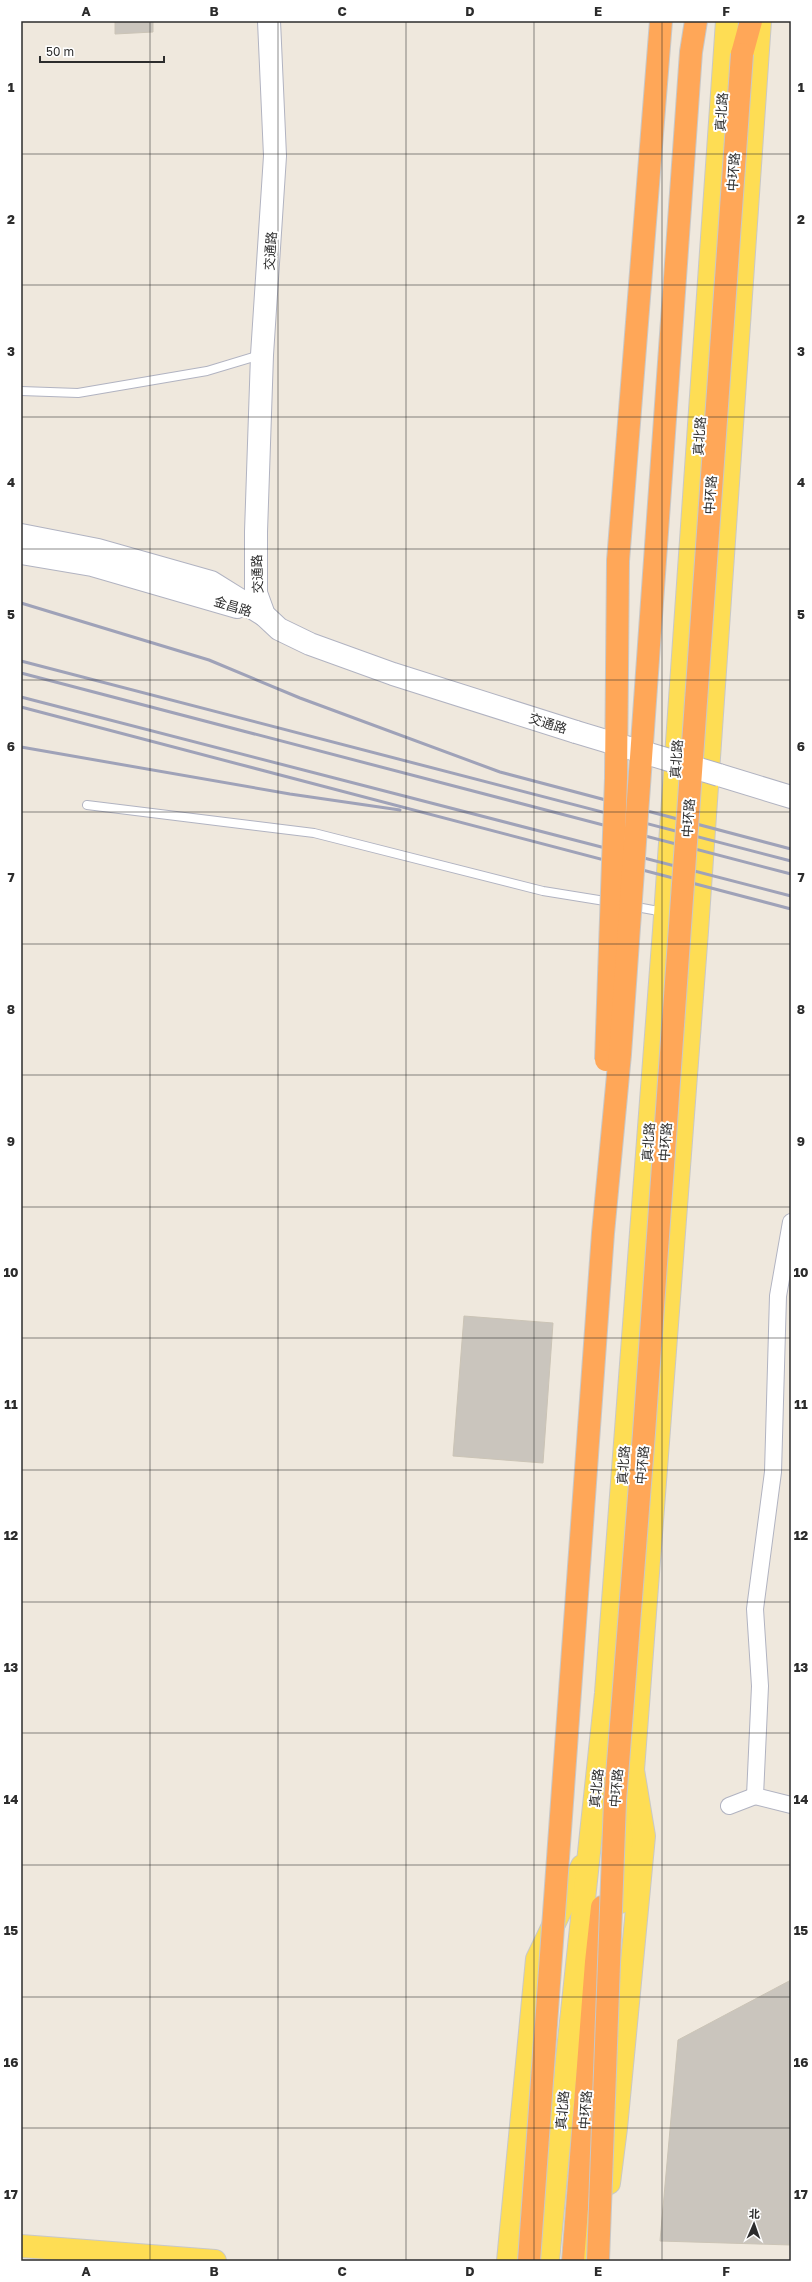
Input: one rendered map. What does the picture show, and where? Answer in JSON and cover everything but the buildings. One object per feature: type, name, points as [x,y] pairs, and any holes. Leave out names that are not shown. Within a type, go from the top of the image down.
[{"type":"highway","points":[[529,2261],[603,1233],[620,1054],[691,52],[696,21]]},
{"type":"highway","name":"中环路","points":[[573,2261],[596,1962],[615,1801],[645,1425],[745,21]]},
{"type":"highway","points":[[742,54],[751,21]]},
{"type":"highway","points":[[603,1233],[606,1040],[616,778],[618,561],[660,25]]},
{"type":"highway","points":[[598,2261],[615,1801]]},
{"type":"main road","name":"交通路","points":[[269,21],[275,156],[262,355],[256,593],[264,615],[279,629],[310,644],[392,674],[576,732],[791,797]]},
{"type":"main road","name":"真北路","points":[[548,2261],[606,1693],[665,912],[727,21]]},
{"type":"main road","points":[[585,2261],[633,1770],[697,931],[760,21]]},
{"type":"main road","name":"金昌路","points":[[21,535],[98,550],[211,582],[264,615]]},
{"type":"main road","name":"金昌路","points":[[21,553],[92,565],[264,615]]},
{"type":"main road","points":[[598,2261],[616,2128],[644,1836],[633,1770]]},
{"type":"main road","points":[[508,2261],[537,1959],[589,1852]]},
{"type":"main road","points":[[21,2246],[215,2261]]},
{"type":"street","points":[[755,1796],[760,1686],[755,1609],[773,1472],[778,1296],[791,1222]]},
{"type":"street","points":[[729,1806],[755,1796],[791,1805]]},
{"type":"lane","points":[[21,391],[78,393],[207,370],[262,355]]},
{"type":"lane","points":[[87,805],[314,833],[544,891],[665,912]]},
{"type":"railway","points":[[21,603],[209,660],[300,698],[500,772],[791,849]]},
{"type":"railway","points":[[21,661],[791,861]]},
{"type":"railway","points":[[21,673],[791,874]]},
{"type":"railway","points":[[21,697],[791,896]]},
{"type":"railway","points":[[21,707],[791,909]]},
{"type":"railway","points":[[21,747],[290,794],[400,810]]}]
